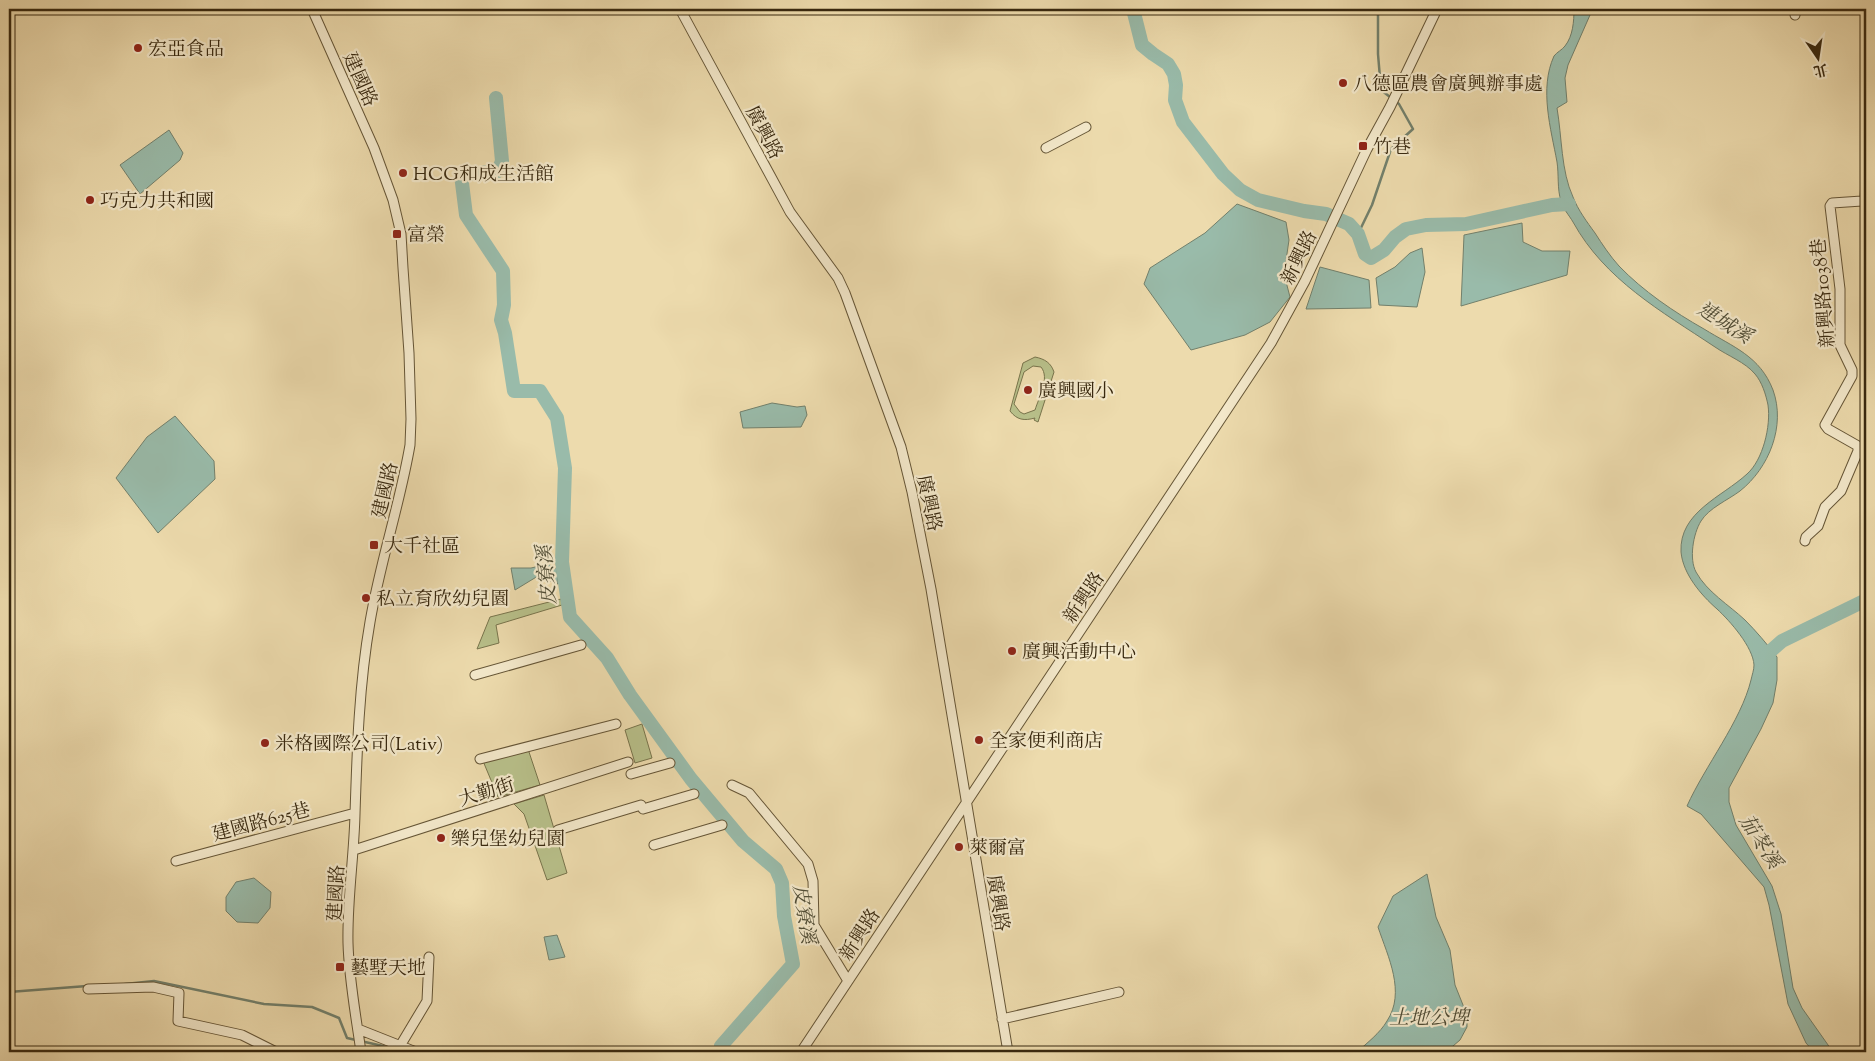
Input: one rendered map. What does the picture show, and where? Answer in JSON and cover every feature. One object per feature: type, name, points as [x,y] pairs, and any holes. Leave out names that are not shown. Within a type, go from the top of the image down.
[{"type":"street","name":"建國路","points":[[312,9],[374,148],[394,200],[401,234],[409,353],[410,444],[370,619],[365,649],[356,768],[354,850],[349,894],[348,943],[359,1041]]},
{"type":"street","name":"廣興路","points":[[680,9],[790,212],[842,285],[900,447],[912,492],[931,589],[1008,1052]]},
{"type":"street","name":"新興路","points":[[801,1052],[1271,343],[1292,306],[1437,9]]},
{"type":"street","points":[[1046,148],[1086,127]]},
{"type":"street","name":"新興路1038巷","points":[[1805,541],[1806,537],[1818,526],[1825,507],[1841,491],[1858,451],[1858,446],[1828,429],[1825,425],[1852,376],[1852,370],[1840,345],[1840,289],[1830,206],[1832,203],[1865,200],[1866,180]]},
{"type":"street","points":[[475,675],[581,645]]},
{"type":"street","points":[[480,759],[616,724]]},
{"type":"street","name":"大勤街","points":[[354,850],[628,762]]},
{"type":"street","points":[[631,774],[670,763]]},
{"type":"street","points":[[732,785],[749,792],[808,864],[813,881],[814,925],[848,981]]},
{"type":"street","points":[[558,830],[694,794]]},
{"type":"street","name":"建國路625巷","points":[[176,861],[355,813]]},
{"type":"street","points":[[654,845],[722,825]]},
{"type":"street","points":[[400,1046],[427,1001],[430,957]]},
{"type":"street","points":[[88,989],[153,987],[179,993],[178,1020],[242,1035],[276,1052]]},
{"type":"street","points":[[1002,1019],[1119,992]]},
{"type":"street","points":[[359,1041],[400,1046],[416,1052]]},
{"type":"green space","points":[[1035,357],[1039,358],[1045,360],[1054,372],[1038,422],[1034,420],[1035,418],[1018,418],[1010,411],[1023,363]],"holes":[[[1033,366],[1041,367],[1044,377],[1041,394],[1035,410],[1024,414],[1014,404],[1024,372]]]},
{"type":"green space","points":[[561,599],[562,605],[496,625],[499,643],[477,649],[490,617]]},
{"type":"green space","points":[[642,724],[652,758],[635,763],[625,730]]},
{"type":"green space","points":[[528,749],[540,785],[498,797],[483,761]]},
{"type":"green space","points":[[544,795],[567,873],[547,880],[524,814],[514,804]]},
{"type":"water","points":[[1574,9],[1589,9],[1590,15],[1568,65],[1565,78],[1567,102],[1557,108],[1566,176],[1577,207],[1612,258],[1638,284],[1670,308],[1735,347],[1753,361],[1767,378],[1777,404],[1776,432],[1767,458],[1750,482],[1704,516],[1698,526],[1692,554],[1696,572],[1706,586],[1745,620],[1777,657],[1777,680],[1773,703],[1729,788],[1729,802],[1736,825],[1772,886],[1781,914],[1793,988],[1802,1008],[1833,1052],[1814,1052],[1806,1043],[1788,1004],[1764,887],[1701,814],[1687,806],[1739,711],[1746,696],[1754,665],[1750,650],[1740,635],[1699,591],[1689,576],[1682,560],[1682,538],[1694,516],[1753,468],[1765,442],[1769,413],[1768,405],[1760,381],[1751,370],[1655,307],[1618,278],[1586,243],[1563,207],[1549,123],[1547,82],[1554,56],[1570,38]]},
{"type":"water","points":[[169,130],[183,153],[180,160],[140,194],[120,165]]},
{"type":"water","points":[[1237,204],[1286,222],[1289,240],[1284,274],[1290,297],[1270,322],[1245,335],[1191,350],[1144,284],[1150,268],[1205,233]]},
{"type":"water","points":[[1522,223],[1523,242],[1542,251],[1570,251],[1567,275],[1461,306],[1464,235]]},
{"type":"water","points":[[1422,248],[1425,272],[1417,307],[1379,305],[1376,278],[1395,267],[1410,253]]},
{"type":"water","points":[[1320,267],[1369,280],[1371,308],[1306,309]]},
{"type":"water","points":[[772,403],[797,407],[805,406],[807,415],[801,427],[743,428],[740,412]]},
{"type":"water","points":[[175,416],[214,461],[215,479],[158,533],[116,478],[147,437]]},
{"type":"water","points":[[548,564],[557,569],[558,584],[538,576],[515,590],[511,568],[531,568]]},
{"type":"water","name":"土地公埤","points":[[1427,874],[1436,917],[1450,950],[1455,985],[1467,1015],[1467,1027],[1460,1040],[1446,1052],[1357,1052],[1373,1038],[1387,1021],[1395,998],[1393,974],[1378,927],[1393,896]]},
{"type":"water","points":[[254,878],[271,892],[270,908],[258,923],[237,922],[226,911],[226,897],[236,882]]},
{"type":"water","points":[[557,935],[565,957],[549,960],[544,937]]},
{"type":"waterway","points":[[1133,9],[1142,45],[1168,64],[1174,74],[1176,85],[1175,100],[1183,122],[1223,174],[1240,190],[1258,200],[1326,214],[1349,224],[1358,234],[1365,254],[1371,258],[1384,250],[1395,237],[1406,229],[1426,225],[1466,224],[1552,205],[1569,204]]},
{"type":"waterway","points":[[1358,234],[1372,205],[1391,149],[1413,129],[1399,104],[1381,90],[1378,54],[1378,9]]},
{"type":"waterway","name":"皮寮溪","points":[[496,98],[502,161],[498,171],[461,175],[466,215],[503,271],[504,305],[501,320],[505,333],[514,391],[540,391],[557,418],[565,468],[562,562],[570,617],[607,658],[630,695],[691,779],[743,841],[776,869],[782,883],[784,916],[793,964],[721,1046],[723,1052]]},
{"type":"waterway","points":[[1765,656],[1782,641],[1866,600]]},
{"type":"waterway","points":[[125,984],[154,981],[264,1004],[312,1007],[339,1018],[347,1038],[383,1046],[397,1052]]},
{"type":"waterway","points":[[9,992],[87,986]]},
{"type":"place","name":"宏亞食品","points":[[138,48]]},
{"type":"place","name":"八德區農會廣興辦事處","points":[[1343,83]]},
{"type":"place","name":"竹巷","points":[[1363,146]]},
{"type":"place","name":"HCG和成生活館","points":[[403,173]]},
{"type":"place","name":"巧克力共和國","points":[[90,200]]},
{"type":"place","name":"富榮","points":[[397,234]]},
{"type":"place","name":"廣興國小","points":[[1028,390]]},
{"type":"place","name":"大千社區","points":[[374,545]]},
{"type":"place","name":"私立育欣幼兒園","points":[[366,598]]},
{"type":"place","name":"廣興活動中心","points":[[1012,651]]},
{"type":"place","name":"全家便利商店","points":[[979,740]]},
{"type":"place","name":"米格國際公司(Lativ)","points":[[265,743]]},
{"type":"place","name":"樂兒堡幼兒園","points":[[441,838]]},
{"type":"place","name":"萊爾富","points":[[959,847]]},
{"type":"place","name":"藝墅天地","points":[[340,967]]},
{"type":"water label","name":"連城溪","points":[[1725,322]]},
{"type":"water label","name":"茄苳溪","points":[[1761,841]]}]
